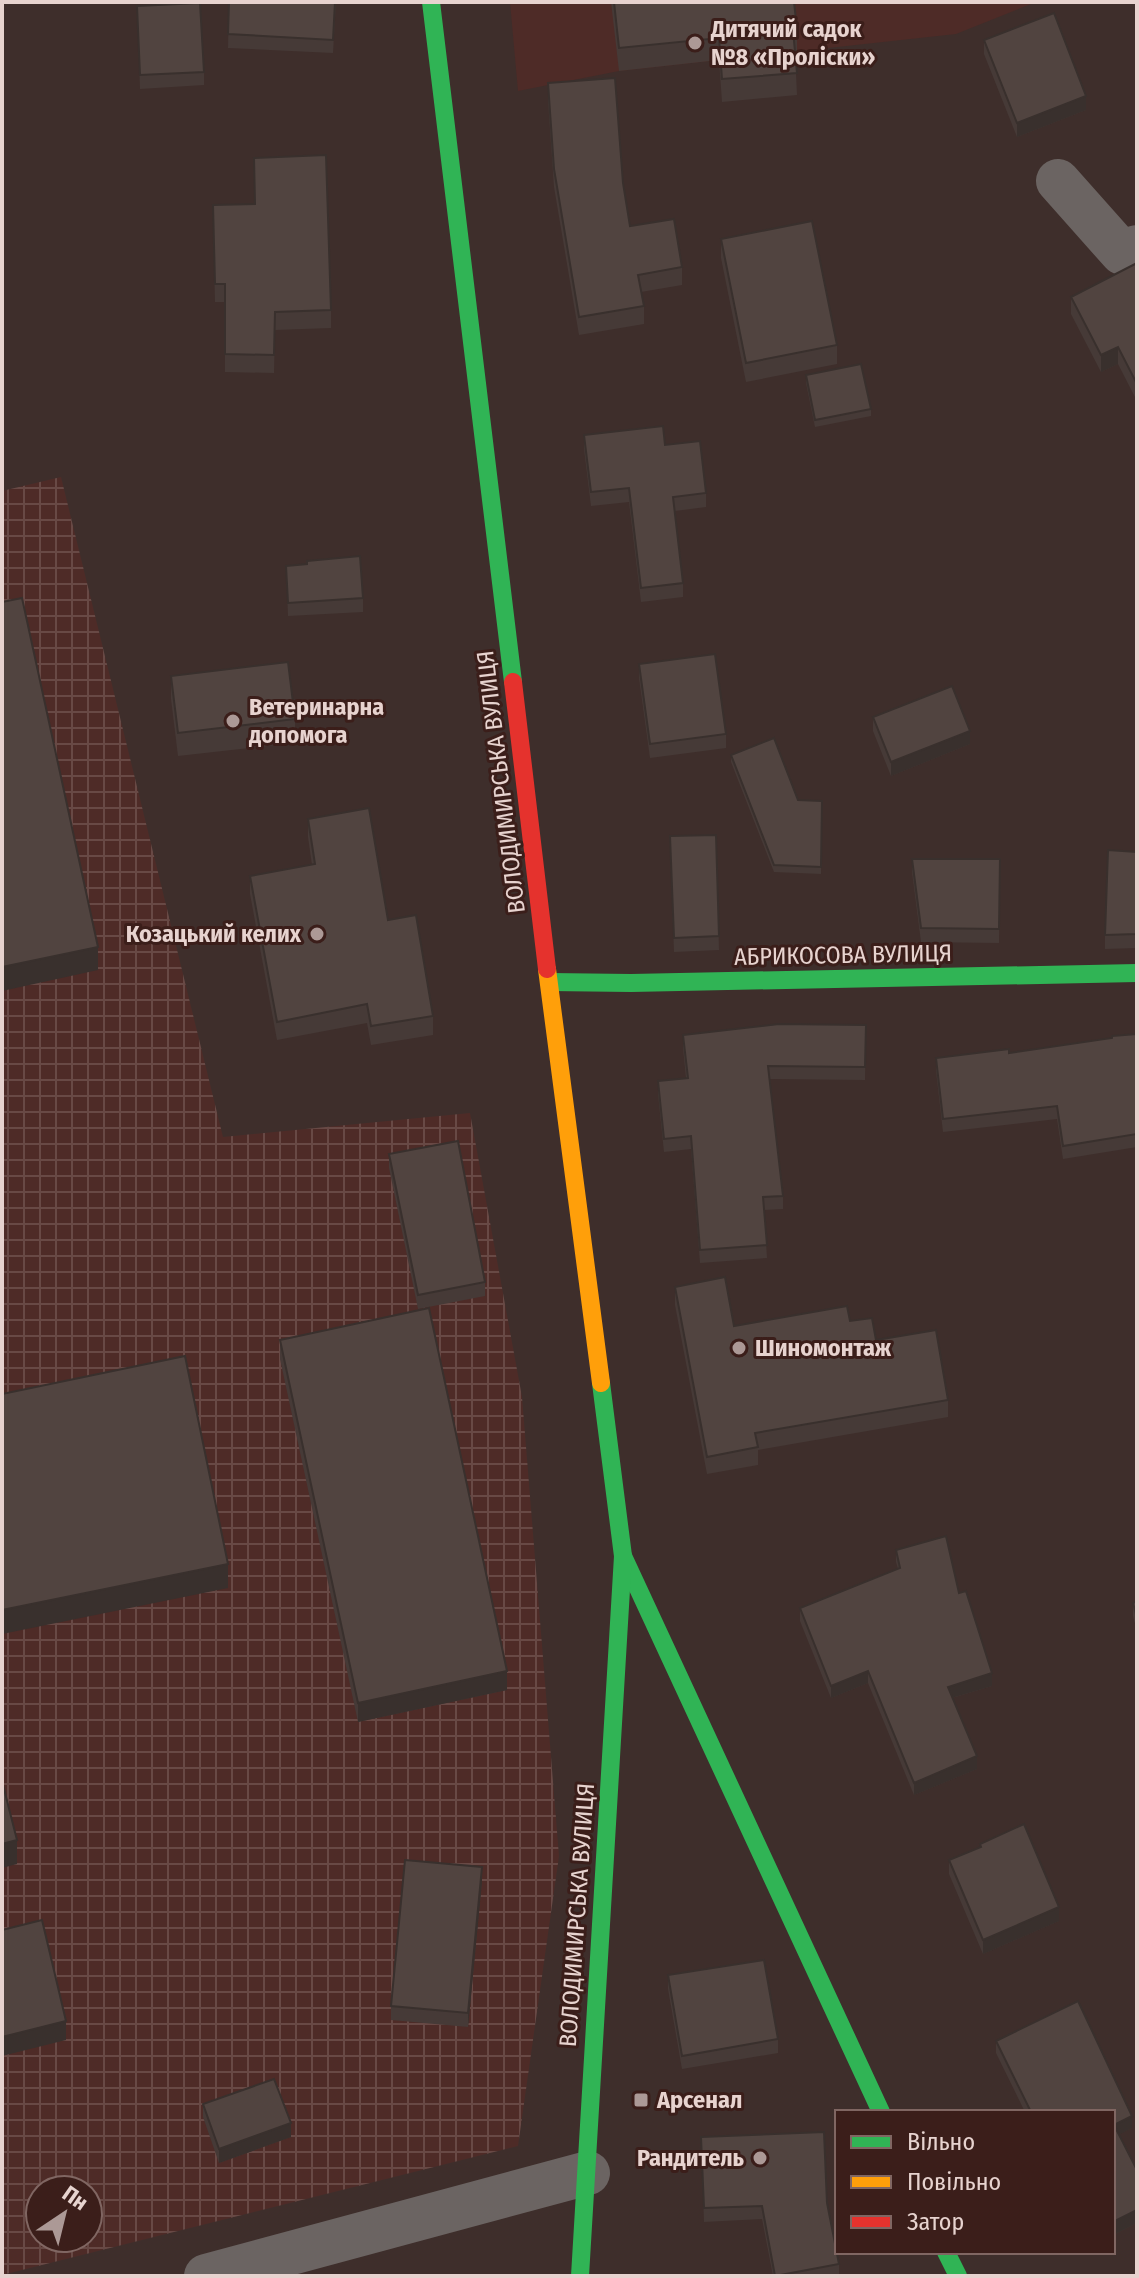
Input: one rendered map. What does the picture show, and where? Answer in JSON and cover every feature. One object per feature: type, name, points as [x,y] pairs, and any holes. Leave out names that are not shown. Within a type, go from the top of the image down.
[{"type":"main road","name":"ВОЛОДИМИРСЬКА ВУЛИЦЯ","points":[[431,2],[549,982],[623,1556],[580,2276]]},
{"type":"main road","name":"АБРИКОСОВА ВУЛИЦЯ","points":[[549,982],[647,983],[1137,973]]},
{"type":"main road","name":"ВОЛОДИМИРСЬКА ВУЛИЦЯ","points":[[623,1556],[880,2110]]},
{"type":"main road","points":[[947,2254],[958,2276]]},
{"type":"street","points":[[1058,181],[1122,253],[1137,247]]},
{"type":"street","points":[[206,2276],[588,2173]]},
{"type":"shaded area","name":"Дитячий садок №8 «Проліски»","points":[[510,2],[1036,2],[956,34],[619,71],[518,91]]},
{"type":"shaded area","points":[[61,477],[223,1137],[470,1113],[522,1397],[559,1856],[518,2146],[104,2250],[104,2174],[24,2174],[24,2254],[86,2254],[2,2275],[2,491]]},
{"type":"building","points":[[229,2],[335,2],[333,40],[228,34]]},
{"type":"building","points":[[614,2],[794,2],[797,73],[722,79],[719,38],[619,48]]},
{"type":"building","points":[[200,3],[204,72],[140,75],[137,6]]},
{"type":"building","points":[[1054,13],[1086,96],[1017,123],[984,40]]},
{"type":"building","points":[[615,78],[623,183],[630,226],[674,219],[682,267],[638,275],[644,306],[579,317],[554,169],[548,83]]},
{"type":"building","points":[[326,155],[331,310],[275,312],[274,355],[225,354],[225,284],[215,284],[213,205],[255,204],[254,158]]},
{"type":"building","points":[[812,221],[837,345],[746,363],[721,239]]},
{"type":"building","points":[[1137,263],[1137,384],[1118,347],[1101,355],[1071,297]]},
{"type":"building","points":[[861,364],[871,409],[815,420],[806,375]]},
{"type":"building","points":[[663,426],[665,445],[700,441],[706,493],[673,497],[683,583],[641,588],[629,488],[591,492],[584,435]]},
{"type":"building","points":[[360,556],[363,598],[288,603],[286,566]]},
{"type":"building","points":[[22,598],[98,947],[2,967],[2,602]]},
{"type":"building","points":[[715,654],[726,734],[650,744],[639,664]]},
{"type":"building","points":[[288,662],[295,719],[178,733],[171,676]]},
{"type":"building","points":[[952,686],[970,731],[891,762],[873,717]]},
{"type":"building","points":[[774,738],[798,800],[822,801],[821,867],[774,865],[731,755]]},
{"type":"building","points":[[369,808],[388,920],[416,915],[433,1016],[371,1026],[367,1004],[277,1022],[250,876],[315,864],[308,819]]},
{"type":"building","points":[[716,835],[719,936],[674,938],[670,836]]},
{"type":"building","points":[[1108,850],[1137,852],[1137,934],[1105,935]]},
{"type":"building","points":[[912,859],[1000,859],[999,929],[921,928]]},
{"type":"building","points":[[779,1024],[866,1025],[865,1067],[768,1066],[783,1196],[763,1197],[767,1245],[700,1250],[691,1136],[664,1139],[658,1081],[688,1078],[683,1035]]},
{"type":"building","points":[[1137,1034],[1137,1134],[1063,1146],[1057,1106],[943,1119],[936,1058],[1009,1049],[1009,1053]]},
{"type":"building","points":[[458,1141],[485,1282],[418,1295],[389,1154]]},
{"type":"building","points":[[725,1277],[734,1326],[847,1306],[850,1321],[872,1318],[876,1340],[936,1330],[948,1400],[755,1433],[758,1447],[707,1457],[675,1287]]},
{"type":"building","points":[[429,1308],[507,1671],[358,1703],[280,1340]]},
{"type":"building","points":[[185,1356],[228,1564],[2,1610],[2,1394]]},
{"type":"building","points":[[946,1536],[959,1593],[966,1591],[992,1673],[948,1687],[977,1756],[914,1783],[868,1671],[831,1686],[800,1608],[900,1568],[896,1550]]},
{"type":"building","points":[[2,1781],[17,1840],[2,1844]]},
{"type":"building","points":[[1024,1824],[1059,1907],[983,1940],[949,1860]]},
{"type":"building","points":[[405,1860],[482,1867],[468,2013],[391,2006]]},
{"type":"building","points":[[42,1920],[66,2021],[2,2037],[2,1930]]},
{"type":"building","points":[[764,1960],[778,2039],[682,2056],[668,1975]]},
{"type":"building","points":[[1078,2001],[1132,2116],[1115,2124],[1115,2110],[1030,2110],[996,2041]]},
{"type":"building","points":[[274,2079],[291,2123],[219,2149],[203,2104]]},
{"type":"building","points":[[1115,2127],[1137,2170],[1137,2210],[1115,2221]]},
{"type":"building","points":[[824,2132],[827,2203],[839,2264],[775,2276],[762,2206],[704,2208],[701,2137]]},
{"type":"traffic: fast","points":[[431,2],[513,682]]},
{"type":"traffic: fast","points":[[549,982],[1137,973]]},
{"type":"traffic: fast","points":[[580,2276],[623,1556],[601,1383]]},
{"type":"traffic: fast","points":[[623,1556],[880,2110]]},
{"type":"traffic: fast","points":[[947,2254],[958,2276]]},
{"type":"traffic: slow","points":[[547,969],[601,1383]]},
{"type":"traffic: jam","points":[[513,682],[547,969]]},
{"type":"place","name":"Дитячий садок №8 «Проліски»","points":[[695,43]]},
{"type":"place","name":"Ветеринарна допомога","points":[[233,721]]},
{"type":"place","name":"Козацький келих","points":[[317,934]]},
{"type":"place","name":"Шиномонтаж","points":[[739,1348]]},
{"type":"place","name":"Арсенал","points":[[641,2100]]},
{"type":"place","name":"Рандитель","points":[[760,2158]]}]
